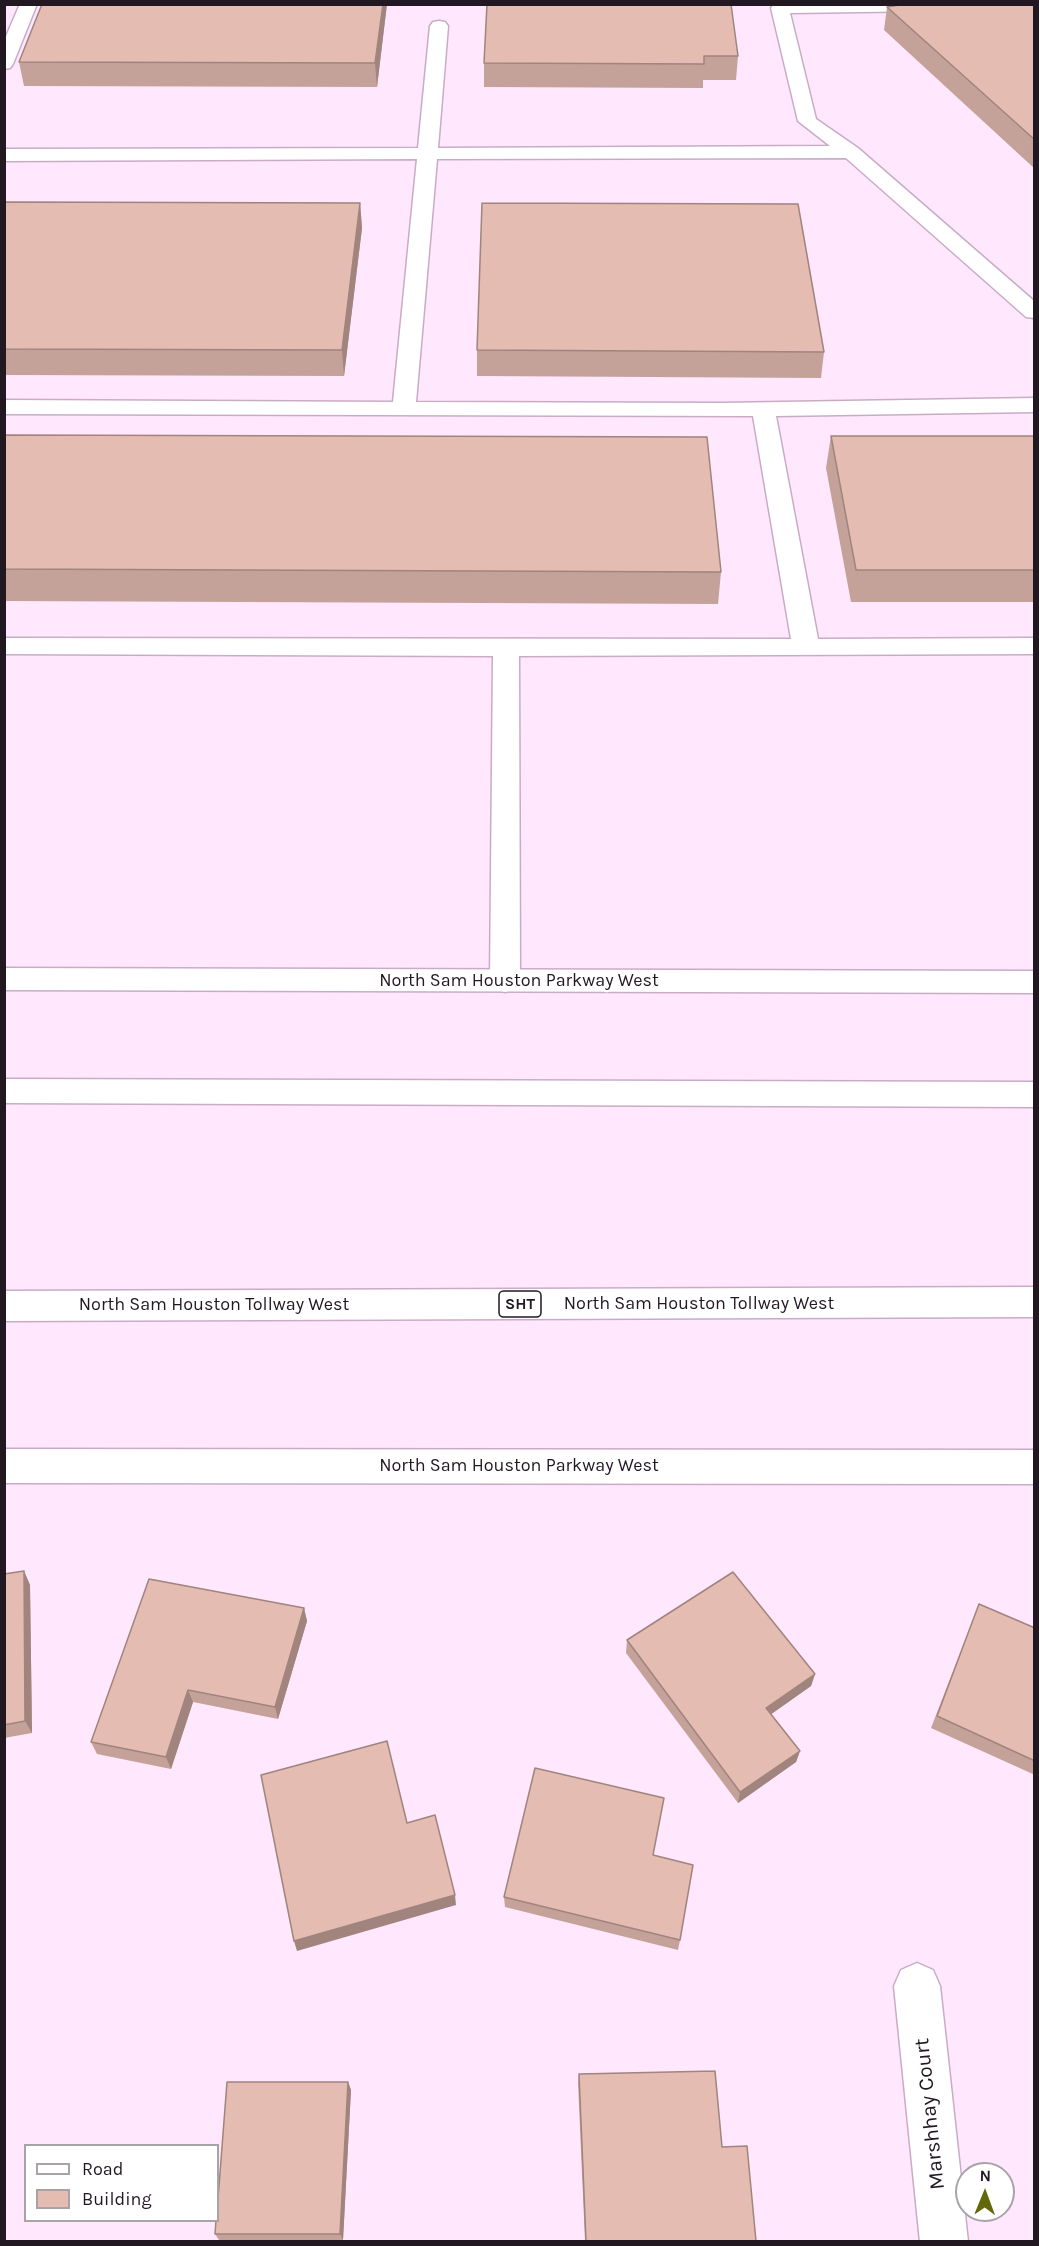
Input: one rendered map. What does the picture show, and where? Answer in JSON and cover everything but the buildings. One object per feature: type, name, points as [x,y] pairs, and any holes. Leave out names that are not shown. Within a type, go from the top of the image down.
[{"type":"main road","points":[[4,64],[29,4]]},
{"type":"main road","points":[[954,6],[780,8],[807,121],[850,152],[1035,312]]},
{"type":"main road","points":[[404,409],[439,26]]},
{"type":"main road","points":[[4,155],[850,152]]},
{"type":"main road","points":[[4,407],[763,409],[1035,405]]},
{"type":"main road","points":[[763,409],[806,647]]},
{"type":"main road","points":[[4,646],[506,648],[1035,646]]},
{"type":"main road","points":[[505,981],[506,648]]},
{"type":"main road","name":"North Sam Houston Parkway West","points":[[4,979],[1035,982]]},
{"type":"main road","points":[[4,1091],[1035,1095]]},
{"type":"main road","name":"North Sam Houston Tollway West","points":[[4,1306],[1035,1302]]},
{"type":"main road","name":"North Sam Houston Parkway West","points":[[4,1466],[1035,1467]]},
{"type":"main road","name":"Marshhay Court","points":[[917,1986],[944,2241]]}]
